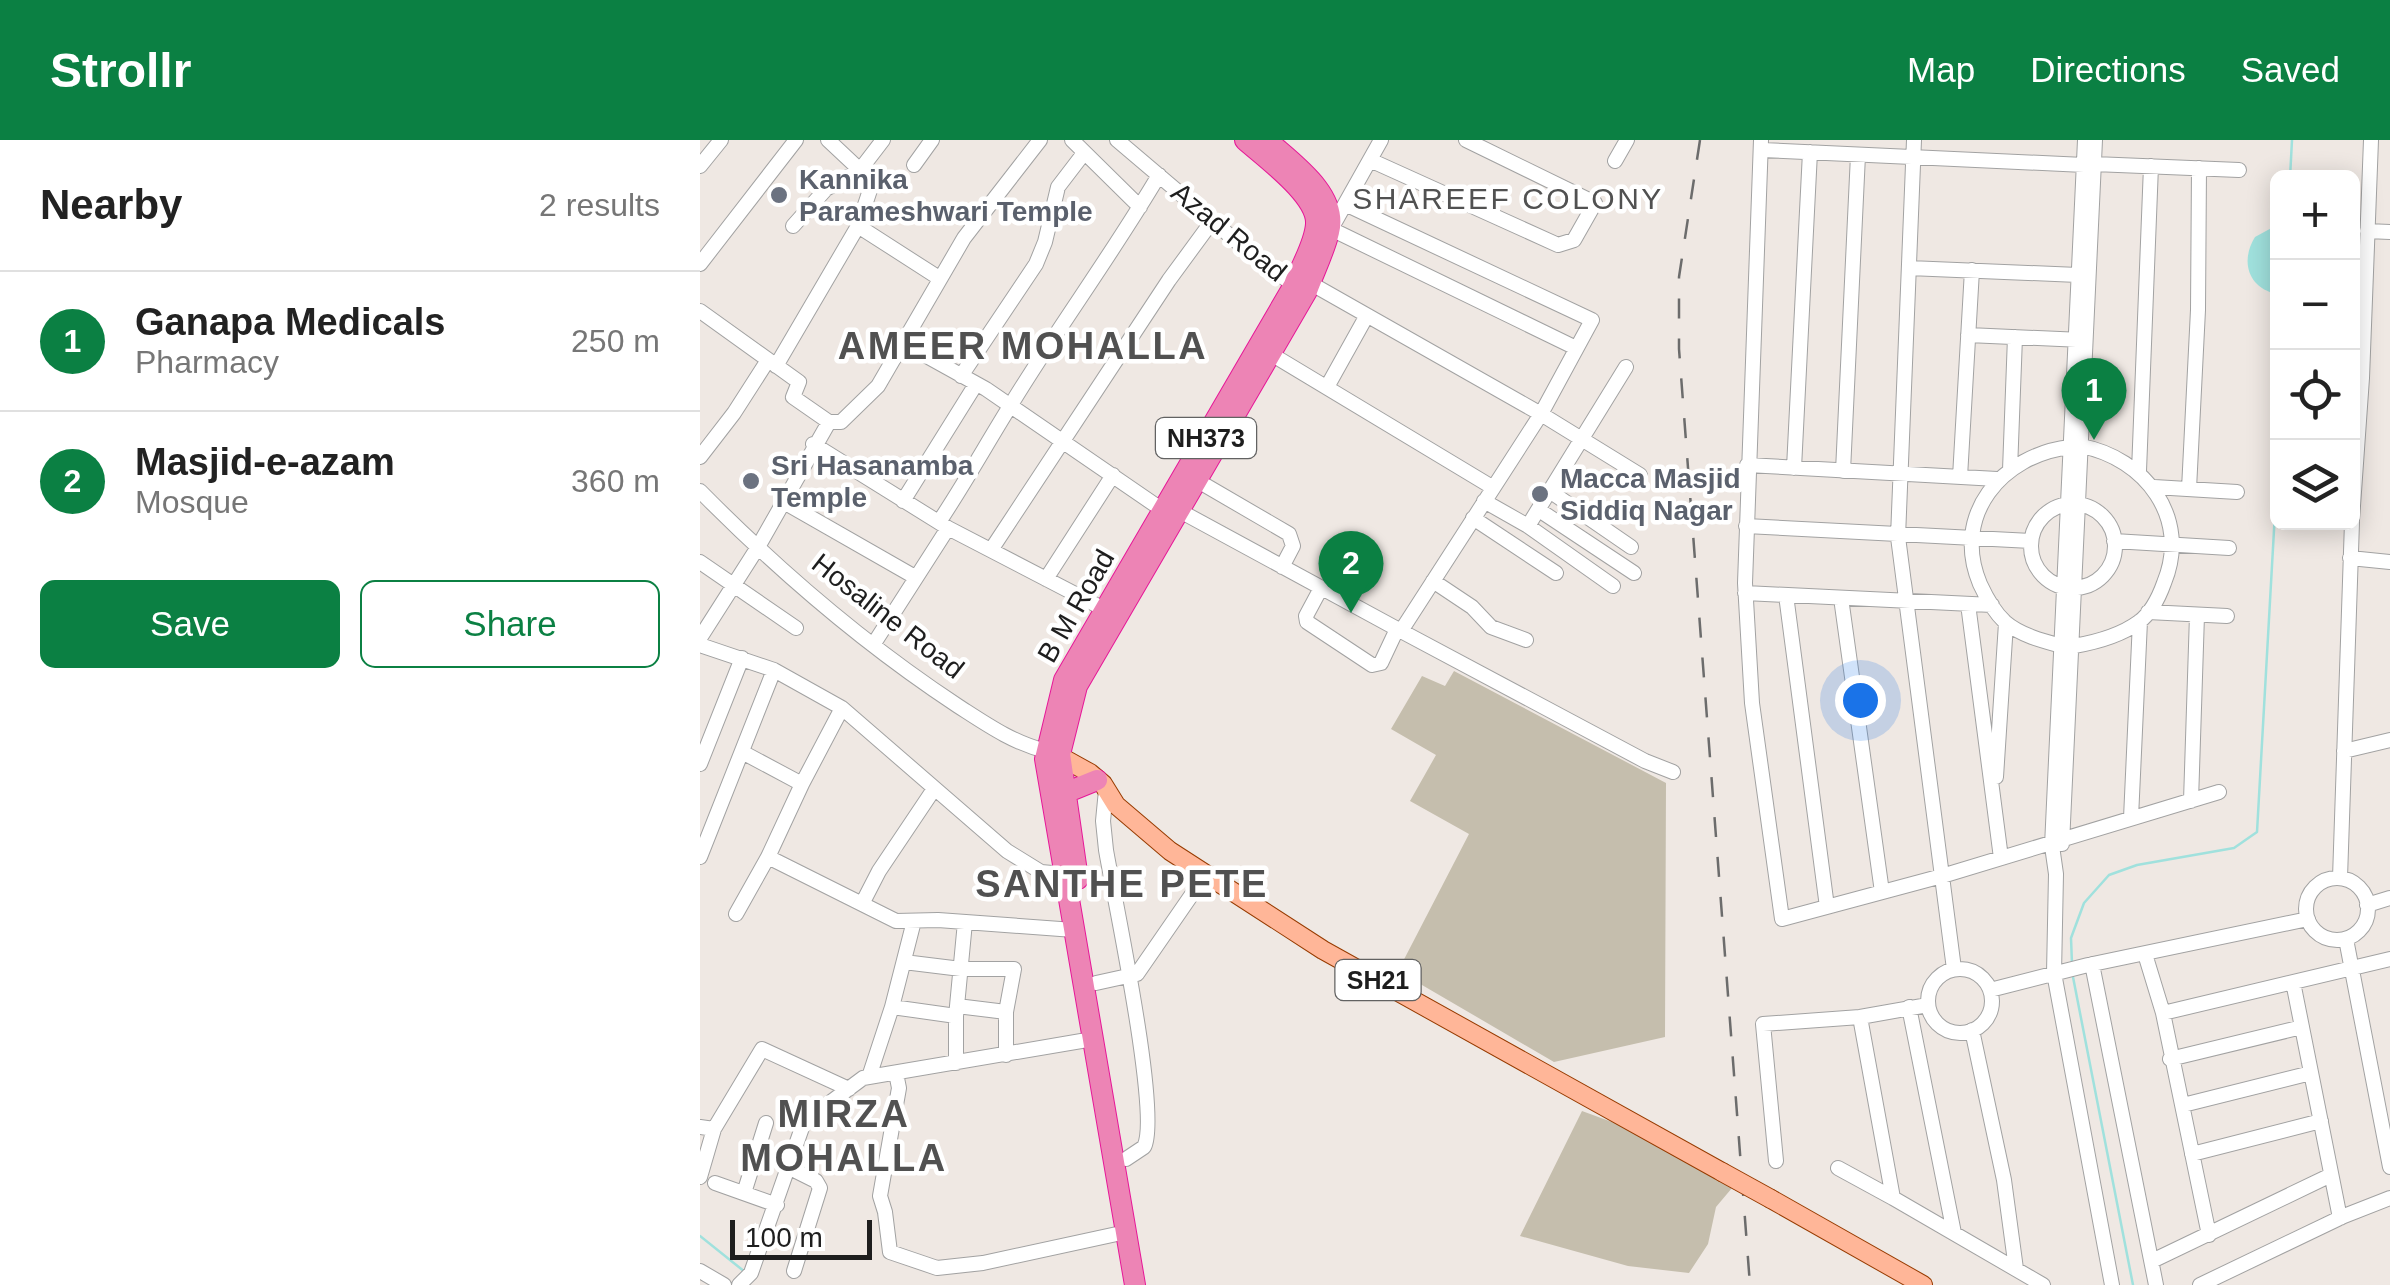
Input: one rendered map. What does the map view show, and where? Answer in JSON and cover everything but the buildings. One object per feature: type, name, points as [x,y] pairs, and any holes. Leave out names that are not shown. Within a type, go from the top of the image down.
[{"type":"highway","name":"B M Road","points":[[1110,613],[1302,284],[1316,227],[1315,215],[1285,166],[1245,140]]},
{"type":"highway","name":"NH373","points":[[1172,511],[1198,481],[1271,354],[1330,229],[1329,210],[1310,179],[1285,166],[1266,140]]},
{"type":"highway","name":"NH373","points":[[1110,613],[1053,752],[1063,874],[1135,1285]]},
{"type":"highway","name":"NH373","points":[[1053,752],[1065,794],[1148,1285]]},
{"type":"highway","points":[[1065,794],[1101,785]]},
{"type":"main road","name":"SH21","points":[[1053,752],[1101,785],[1116,805],[1170,851],[1323,950],[1922,1285]]},
{"type":"street","points":[[700,166],[721,140]]},
{"type":"street","points":[[700,264],[796,140]]},
{"type":"street","points":[[700,457],[815,304],[858,226],[870,190],[860,170],[828,140]]},
{"type":"street","points":[[793,226],[826,189],[860,170],[883,140]]},
{"type":"street","points":[[914,165],[932,140]]},
{"type":"street","points":[[701,313],[799,382],[793,396],[828,422],[840,422],[878,386],[964,238],[1040,140]]},
{"type":"street","points":[[1072,140],[1140,207]]},
{"type":"street","name":"Azad Road","points":[[1117,140],[1213,220],[1302,284],[1540,414],[1640,475]]},
{"type":"street","points":[[1382,140],[1330,229],[1576,348]]},
{"type":"street","points":[[1370,160],[1558,245],[1574,240],[1595,203],[1466,140]]},
{"type":"street","points":[[1616,161],[1627,140]]},
{"type":"street","points":[[1914,140],[1898,537],[1954,969]]},
{"type":"street","points":[[2086,140],[2089,164],[2056,874],[2058,972],[2112,1285]]},
{"type":"street","points":[[2080,340],[2078,275],[2095,140]]},
{"type":"street","points":[[2356,440],[2370,140]]},
{"type":"street","points":[[2219,792],[1942,876],[1782,919],[1752,703],[1745,593],[1747,464],[1761,145],[1914,158],[2239,170]]},
{"type":"street","points":[[961,376],[1036,264],[1058,187],[1084,152]]},
{"type":"street","points":[[1794,468],[1810,152]]},
{"type":"street","points":[[1843,470],[1858,155]]},
{"type":"street","points":[[2139,472],[2150,166]]},
{"type":"street","points":[[2190,489],[2200,168]]},
{"type":"street","points":[[873,644],[915,578],[1010,405],[1120,243],[1159,175]]},
{"type":"street","points":[[1321,588],[1306,616],[1307,622],[1372,665],[1381,663],[1540,414],[1592,320],[1345,204]]},
{"type":"street","points":[[990,550],[1213,220]]},
{"type":"street","points":[[858,226],[939,278]]},
{"type":"street","points":[[2367,231],[2390,232]]},
{"type":"street","points":[[1909,268],[2078,275]]},
{"type":"street","points":[[1960,477],[1972,270]]},
{"type":"street","points":[[1327,387],[1366,317]]},
{"type":"street","points":[[1968,335],[2080,340]]},
{"type":"street","points":[[2010,470],[2016,337]]},
{"type":"street","points":[[903,344],[1010,405],[1172,511],[1645,762],[1673,772]]},
{"type":"street","points":[[1271,354],[1488,494],[1613,586]]},
{"type":"street","points":[[1528,526],[1626,367]]},
{"type":"street","points":[[903,501],[976,384]]},
{"type":"street","points":[[828,422],[700,641],[774,670],[842,708],[1007,851],[1040,872],[1063,874]]},
{"type":"street","points":[[814,444],[943,525],[1110,613]]},
{"type":"street","points":[[2130,818],[2144,616],[2167,577],[2172,550],[2166,511],[2154,487],[2139,472],[2103,450],[2075,446],[2033,454],[1997,479],[1980,509],[1972,542],[1978,577],[2006,623],[2068,646],[2110,637],[2144,616],[2227,616]]},
{"type":"street","points":[[1747,464],[1997,479]]},
{"type":"street","points":[[1046,579],[1113,475]]},
{"type":"street","points":[[1198,481],[1289,534],[1292,546],[1282,568]]},
{"type":"street","points":[[2154,487],[2237,492]]},
{"type":"street","name":"Hosaline Road","points":[[700,492],[902,670],[1027,746],[1053,752]]},
{"type":"street","points":[[1550,492],[1631,547]]},
{"type":"street","points":[[782,501],[915,578]]},
{"type":"street","points":[[2072,504],[2103,516],[2114,545],[2106,571],[2087,585],[2070,588],[2040,573],[2031,544],[2039,521],[2056,507],[2072,504]]},
{"type":"street","points":[[1539,510],[1634,574]]},
{"type":"street","points":[[1473,518],[1556,574]]},
{"type":"street","points":[[1746,529],[2031,544]]},
{"type":"street","points":[[2340,878],[2352,530]]},
{"type":"street","points":[[2114,545],[2228,552]]},
{"type":"street","points":[[2350,558],[2390,562]]},
{"type":"street","points":[[700,562],[796,628]]},
{"type":"street","points":[[1433,581],[1472,607],[1491,627],[1526,640]]},
{"type":"street","points":[[1745,593],[1992,605]]},
{"type":"street","points":[[1786,595],[1827,906]]},
{"type":"street","points":[[1841,598],[1882,892]]},
{"type":"street","points":[[1968,604],[2001,858]]},
{"type":"street","points":[[2191,800],[2198,614]]},
{"type":"street","points":[[1994,808],[2006,623]]},
{"type":"street","points":[[700,764],[742,658]]},
{"type":"street","points":[[700,857],[774,670]]},
{"type":"street","points":[[736,914],[842,708]]},
{"type":"street","points":[[2344,751],[2390,740]]},
{"type":"street","points":[[742,752],[802,784]]},
{"type":"street","points":[[1101,785],[1106,850],[1130,978],[1148,1137],[1144,1148],[1126,1158]]},
{"type":"street","points":[[862,904],[934,789]]},
{"type":"street","points":[[768,857],[896,921],[1074,930]]},
{"type":"street","points":[[1096,983],[1137,974],[1206,874]]},
{"type":"street","points":[[2340,878],[2358,887],[2368,904],[2368,914],[2360,929],[2346,939],[2318,934],[2308,919],[2308,899],[2313,890],[2321,883],[2340,878]]},
{"type":"street","points":[[2368,904],[2390,898]]},
{"type":"street","points":[[1990,990],[2308,919]]},
{"type":"street","points":[[868,1077],[892,1007],[914,920]]},
{"type":"street","points":[[956,1063],[965,922]]},
{"type":"street","points":[[2346,939],[2390,1167]]},
{"type":"street","points":[[2145,954],[2163,1013],[2209,1234]]},
{"type":"street","points":[[2163,1013],[2390,959]]},
{"type":"street","points":[[904,962],[961,969],[1014,969],[1006,1012],[1006,1054]]},
{"type":"street","points":[[2090,965],[2156,1285]]},
{"type":"street","points":[[1954,969],[1980,975],[1990,990],[1991,1009],[1981,1026],[1972,1030],[1953,1032],[1944,1028],[1936,1022],[1928,1004],[1932,986],[1954,969]]},
{"type":"street","points":[[2293,982],[2340,1218]]},
{"type":"street","points":[[1776,1161],[1763,1024],[1860,1018],[1928,1004]]},
{"type":"street","points":[[1910,1006],[1954,1233]]},
{"type":"street","points":[[892,1007],[1006,1012]]},
{"type":"street","points":[[1860,1018],[1893,1198]]},
{"type":"street","points":[[2170,1058],[2302,1027]]},
{"type":"street","points":[[1972,1030],[2004,1180],[2016,1269]]},
{"type":"street","points":[[739,1285],[751,1273],[804,1122],[849,1089],[868,1077],[1093,1039]]},
{"type":"street","points":[[700,1177],[707,1128],[762,1049],[849,1089]]},
{"type":"street","points":[[896,1073],[899,1088],[880,1196],[886,1212],[890,1252],[937,1268],[983,1263],[1126,1232]]},
{"type":"street","points":[[2182,1106],[2311,1073]]},
{"type":"street","points":[[2192,1154],[2321,1121]]},
{"type":"street","points":[[744,1193],[766,1123]]},
{"type":"street","points":[[790,1168],[816,1181],[820,1188],[794,1271]]},
{"type":"street","points":[[1838,1168],[2042,1285]]},
{"type":"street","points":[[2152,1261],[2331,1175]]},
{"type":"street","points":[[716,1183],[777,1204]]},
{"type":"street","points":[[2200,1285],[2390,1198]]},
{"type":"street","points":[[700,1271],[724,1285]]},
{"type":"shaded area","points":[[1454,671],[1666,783],[1665,1037],[1554,1062],[1398,971],[1469,834],[1410,801],[1436,755],[1391,729],[1422,676],[1445,686]]},
{"type":"shaded area","points":[[1582,1111],[1631,1129],[1732,1188],[1716,1207],[1708,1244],[1689,1273],[1628,1266],[1520,1236]]},
{"type":"water","points":[[2270,229],[2270,292],[2259,286],[2250,272],[2248,255],[2255,237]]},
{"type":"waterway","points":[[2290,170],[2292,140]]},
{"type":"waterway","points":[[2072,964],[2071,938],[2084,903],[2109,875],[2137,865],[2234,848],[2257,832],[2274,530]]},
{"type":"waterway","points":[[2073,977],[2133,1285]]},
{"type":"waterway","points":[[700,1236],[745,1272]]},
{"type":"railway","points":[[1700,140],[1679,277],[1679,349],[1750,1285]]},
{"type":"place","name":"Kannika Parameshwari Temple","points":[[779,195]]},
{"type":"place","name":"Ganapa Medicals","points":[[2094,440]]},
{"type":"place","name":"Sri Hasanamba Temple","points":[[751,481]]},
{"type":"place","name":"Macca Masjid Siddiq Nagar","points":[[1540,494]]},
{"type":"place","name":"Masjid-e-azam","points":[[1351,613]]},
{"type":"district","name":"SHAREEF COLONY","points":[[1508,198]]},
{"type":"district","name":"AMEER MOHALLA","points":[[1023,346]]},
{"type":"district","name":"SANTHE PETE","points":[[1122,884]]},
{"type":"district","name":"MIRZA MOHALLA","points":[[844,1136]]}]
